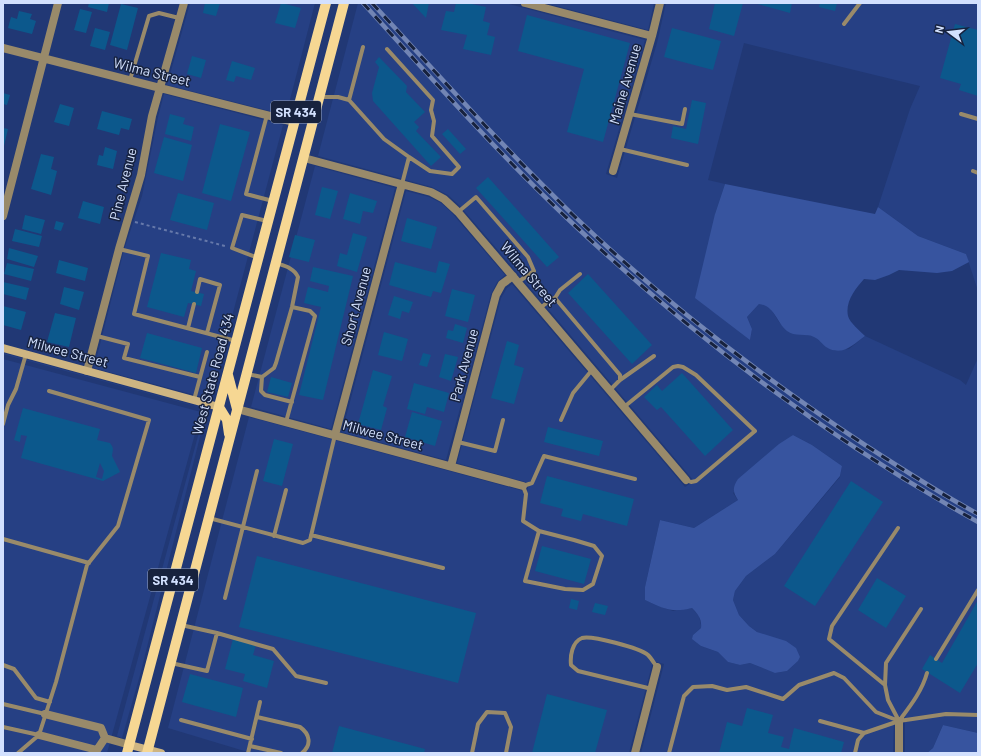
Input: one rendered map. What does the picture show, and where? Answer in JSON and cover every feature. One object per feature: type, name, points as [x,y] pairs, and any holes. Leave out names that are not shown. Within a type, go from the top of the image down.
[{"type":"main road","name":"West State Road 434","points":[[128,749],[326,3]]},
{"type":"main road","name":"SR 434","points":[[148,751],[344,3]]},
{"type":"main road","points":[[228,373],[237,409]]},
{"type":"main road","points":[[219,407],[227,420],[230,438]]},
{"type":"street","points":[[3,216],[58,3]]},
{"type":"street","name":"Pine Avenue","points":[[88,371],[119,249],[141,175],[151,121],[184,3]]},
{"type":"street","points":[[525,3],[652,36]]},
{"type":"street","name":"Maine Avenue","points":[[613,171],[660,3]]},
{"type":"street","name":"Wilma Street","points":[[3,48],[294,122]]},
{"type":"street","name":"Wilma Street","points":[[304,158],[431,192],[444,199],[458,212],[516,279],[686,480]]},
{"type":"street","name":"Short Avenue","points":[[335,435],[402,184]]},
{"type":"street","name":"Park Avenue","points":[[450,466],[496,296],[502,284],[516,279]]},
{"type":"street","name":"Milwee Street","points":[[3,348],[219,407]]},
{"type":"street","name":"Milwee Street","points":[[237,409],[523,486]]},
{"type":"street","points":[[635,753],[657,667]]},
{"type":"street","points":[[45,714],[101,728],[105,738],[128,749],[161,753]]},
{"type":"street","points":[[899,721],[899,753]]},
{"type":"street","points":[[39,735],[96,750],[105,738]]},
{"type":"lane","points":[[844,24],[860,3]]},
{"type":"lane","points":[[130,80],[149,16],[159,13],[180,18]]},
{"type":"lane","points":[[349,100],[364,47]]},
{"type":"lane","points":[[320,97],[338,97],[349,100],[384,139],[409,157],[430,171],[452,174],[459,167],[432,136],[434,121],[431,110],[432,100],[387,48]]},
{"type":"lane","points":[[630,114],[682,124],[685,109]]},
{"type":"lane","points":[[961,114],[978,119]]},
{"type":"lane","points":[[267,116],[246,194],[273,201]]},
{"type":"lane","points":[[620,149],[687,165]]},
{"type":"lane","points":[[402,184],[409,157]]},
{"type":"lane","points":[[973,171],[978,173]]},
{"type":"lane","points":[[458,212],[476,197],[528,257],[534,271],[516,279]]},
{"type":"lane","points":[[258,258],[232,248],[242,215],[268,222]]},
{"type":"lane","points":[[119,249],[148,256],[134,314],[236,341]]},
{"type":"lane","points":[[247,374],[262,377],[274,368],[292,307],[298,276],[292,269],[276,263]]},
{"type":"lane","points":[[540,308],[552,299],[556,298],[560,290],[580,274]]},
{"type":"lane","points":[[197,292],[200,280],[220,284],[207,333]]},
{"type":"lane","points":[[556,298],[620,375],[620,380]]},
{"type":"lane","points":[[188,328],[194,304]]},
{"type":"lane","points":[[286,422],[315,316],[310,311],[292,307]]},
{"type":"lane","points":[[97,336],[128,344],[124,358],[200,377]]},
{"type":"lane","points":[[194,400],[207,352]]},
{"type":"lane","points":[[3,424],[8,405],[16,390],[26,354]]},
{"type":"lane","points":[[610,390],[620,380],[654,356]]},
{"type":"lane","points":[[624,407],[673,367],[678,366],[683,367],[696,375],[755,431],[696,481],[691,482],[686,480]]},
{"type":"lane","points":[[561,420],[573,393],[592,370]]},
{"type":"lane","points":[[262,377],[261,391],[265,395],[292,402]]},
{"type":"lane","points":[[18,753],[39,735],[50,702],[89,563],[118,526],[149,420],[49,391]]},
{"type":"lane","points":[[457,442],[495,450],[503,420]]},
{"type":"lane","points":[[208,518],[304,543],[310,540],[335,435]]},
{"type":"lane","points":[[539,531],[525,581],[565,589],[583,590],[593,584],[602,556],[594,546],[539,531],[523,521],[526,494],[523,486],[532,483],[544,456],[635,479]]},
{"type":"lane","points":[[225,598],[257,471]]},
{"type":"lane","points":[[274,536],[286,490]]},
{"type":"lane","points":[[885,685],[829,639],[832,626],[898,528]]},
{"type":"lane","points":[[311,535],[443,568]]},
{"type":"lane","points":[[3,539],[89,563]]},
{"type":"lane","points":[[936,659],[978,590]]},
{"type":"lane","points":[[899,721],[888,700],[885,685],[886,663],[921,609]]},
{"type":"lane","points":[[181,625],[273,648],[296,676],[326,683]]},
{"type":"lane","points":[[171,662],[207,671],[217,633]]},
{"type":"lane","points":[[652,689],[578,672],[571,665],[570,655],[575,644],[582,638],[595,638],[641,650],[648,655],[657,667]]},
{"type":"lane","points":[[3,665],[14,669],[36,698],[50,702]]},
{"type":"lane","points":[[899,721],[918,695],[924,683],[927,672]]},
{"type":"lane","points":[[669,753],[684,696],[693,687],[712,686],[727,690],[746,687],[783,699],[799,685],[834,673],[844,678],[876,712],[899,721]]},
{"type":"lane","points":[[248,753],[260,702]]},
{"type":"lane","points":[[3,704],[45,714]]},
{"type":"lane","points":[[472,753],[478,724],[486,712],[505,713],[511,727],[506,753]]},
{"type":"lane","points":[[855,753],[858,740],[864,733],[899,721],[946,714],[978,715]]},
{"type":"lane","points":[[257,717],[300,727],[306,732],[308,737],[308,743],[302,753]]},
{"type":"lane","points":[[181,720],[252,739]]},
{"type":"lane","points":[[820,721],[864,733]]},
{"type":"lane","points":[[3,727],[39,735]]},
{"type":"lane","points":[[250,746],[281,753]]},
{"type":"path","points":[[128,220],[232,248]]},
{"type":"shaded area","points":[[190,3],[315,3],[286,115],[167,85]]},
{"type":"shaded area","points":[[358,3],[505,3],[645,40],[606,174],[617,178],[657,43],[666,3],[978,3],[978,291],[966,254],[918,236],[878,207],[910,109],[920,86],[744,43],[708,180],[725,184],[715,214],[750,340],[752,329],[747,317],[759,304],[764,304],[771,309],[779,322],[789,332],[814,336],[827,347],[835,351],[849,349],[865,336],[960,380],[966,385],[978,358],[978,733],[943,725],[933,748],[927,753],[905,753],[905,716],[894,716],[893,753],[641,753],[664,664],[653,661],[629,753],[251,753],[168,728],[249,417],[527,492],[529,483],[457,463],[501,298],[507,288],[512,284],[685,487],[694,481],[460,206],[448,195],[432,187],[318,156]],"holes":[[[793,435],[812,445],[842,466],[840,477],[775,554],[746,576],[735,591],[733,600],[739,615],[749,626],[800,657],[798,661],[787,671],[776,673],[750,663],[740,665],[728,662],[718,652],[701,646],[693,635],[701,628],[701,625],[699,616],[692,608],[673,611],[645,600],[645,587],[660,520],[694,528],[738,500],[733,493]]]},
{"type":"shaded area","points":[[545,3],[654,3],[648,30]]},
{"type":"shaded area","points":[[164,94],[283,125],[210,399],[94,368],[124,250],[142,196]]},
{"type":"shaded area","points":[[315,166],[395,188],[331,429],[251,407]]},
{"type":"shaded area","points":[[725,184],[875,214],[878,207],[918,236],[966,254],[969,262],[952,271],[937,273],[899,270],[875,280],[864,279],[857,287],[849,301],[847,311],[848,316],[855,327],[865,336],[847,349],[837,351],[832,350],[814,337],[790,333],[783,327],[769,308],[759,304],[747,317],[752,329],[750,340],[695,298],[715,214]]},
{"type":"shaded area","points":[[406,191],[429,197],[441,203],[451,212],[505,275],[497,282],[491,294],[446,460],[342,432]]},
{"type":"shaded area","points":[[3,353],[207,409],[140,675],[122,738],[117,736],[205,410]]},
{"type":"shaded area","points":[[3,359],[201,412],[107,753],[3,753]]},
{"type":"shaded area","points":[[793,435],[812,445],[842,466],[840,476],[775,554],[746,576],[735,591],[733,600],[739,615],[749,626],[757,632],[786,641],[796,648],[800,657],[798,661],[787,671],[775,673],[750,663],[740,665],[728,662],[718,652],[701,646],[692,639],[693,635],[701,628],[700,619],[694,610],[692,608],[679,610],[668,609],[645,600],[645,587],[660,520],[694,528],[738,500],[734,490],[738,479],[779,444]]},
{"type":"shaded area","points":[[943,725],[978,733],[978,753],[927,753],[933,748]]},
{"type":"building","points":[[89,3],[109,3],[107,12],[88,7]]},
{"type":"building","points":[[205,3],[220,3],[216,16],[203,13]]},
{"type":"building","points":[[281,3],[301,8],[295,28],[275,23]]},
{"type":"building","points":[[412,3],[429,3],[426,18]]},
{"type":"building","points":[[456,3],[467,3],[486,7],[483,21],[490,23],[487,35],[495,37],[491,55],[463,49],[467,35],[441,30],[446,11],[454,12]]},
{"type":"building","points":[[715,3],[743,3],[734,36],[709,29]]},
{"type":"building","points":[[754,3],[792,3],[790,13]]},
{"type":"building","points":[[820,3],[837,3],[835,11],[819,7]]},
{"type":"building","points":[[121,4],[138,8],[127,50],[110,45]]},
{"type":"building","points":[[80,9],[92,12],[86,33],[74,30]]},
{"type":"building","points":[[19,11],[32,14],[30,19],[36,21],[32,34],[8,28],[11,17],[17,19]]},
{"type":"building","points":[[527,15],[630,43],[603,142],[567,132],[584,69],[518,51]]},
{"type":"building","points":[[955,24],[978,30],[978,96],[959,90],[961,84],[940,78]]},
{"type":"building","points":[[95,28],[110,32],[105,50],[90,46]]},
{"type":"building","points":[[672,28],[721,41],[713,70],[664,57]]},
{"type":"building","points":[[192,56],[206,60],[201,78],[187,74]]},
{"type":"building","points":[[379,57],[407,86],[406,92],[425,112],[414,122],[419,127],[416,131],[441,157],[431,166],[373,101],[372,93],[379,67],[375,62]]},
{"type":"building","points":[[232,61],[255,68],[251,80],[236,76],[234,82],[226,80]]},
{"type":"building","points":[[3,93],[10,95],[7,105],[3,104]]},
{"type":"building","points":[[692,100],[706,103],[698,144],[671,138],[673,126],[686,129]]},
{"type":"building","points":[[60,104],[74,108],[69,126],[54,122]]},
{"type":"building","points":[[102,111],[132,119],[129,130],[121,128],[119,135],[97,129]]},
{"type":"building","points":[[170,114],[185,118],[183,124],[194,127],[191,141],[165,134]]},
{"type":"building","points":[[220,124],[250,132],[231,201],[202,193]]},
{"type":"building","points":[[3,128],[8,129],[4,146],[3,146]]},
{"type":"building","points":[[448,129],[466,149],[460,154],[442,134]]},
{"type":"building","points":[[164,137],[192,145],[183,181],[154,173]]},
{"type":"building","points":[[105,147],[117,151],[113,169],[97,165],[99,155],[103,156]]},
{"type":"building","points":[[41,154],[54,157],[51,169],[57,171],[51,195],[31,189]]},
{"type":"building","points":[[488,177],[559,257],[547,267],[476,188]]},
{"type":"building","points":[[322,187],[338,191],[330,219],[315,215]]},
{"type":"building","points":[[178,193],[214,203],[207,230],[170,220]]},
{"type":"building","points":[[350,193],[377,201],[373,213],[363,211],[360,224],[343,219]]},
{"type":"building","points":[[83,201],[104,207],[100,224],[78,218]]},
{"type":"building","points":[[25,215],[45,220],[41,234],[22,229]]},
{"type":"building","points":[[407,218],[437,227],[431,249],[401,241]]},
{"type":"building","points":[[56,221],[64,223],[61,231],[54,229]]},
{"type":"building","points":[[15,229],[42,236],[39,247],[12,241]]},
{"type":"building","points":[[353,233],[367,237],[357,272],[337,266],[340,253],[347,255]]},
{"type":"building","points":[[295,235],[315,240],[309,262],[289,257]]},
{"type":"building","points":[[9,248],[38,256],[34,267],[7,259]]},
{"type":"building","points":[[161,253],[191,260],[189,269],[196,271],[191,291],[204,294],[201,306],[188,303],[184,317],[147,307]]},
{"type":"building","points":[[59,260],[88,268],[85,281],[56,273]]},
{"type":"building","points":[[439,261],[450,264],[441,293],[433,291],[431,297],[389,285],[395,262],[436,273]]},
{"type":"building","points":[[7,263],[34,269],[31,281],[4,274]]},
{"type":"building","points":[[313,267],[353,276],[323,400],[299,395],[321,307],[304,303],[308,287],[328,292],[329,286],[310,281]]},
{"type":"building","points":[[588,274],[652,345],[632,364],[568,293]]},
{"type":"building","points":[[3,282],[29,288],[26,300],[3,294]]},
{"type":"building","points":[[64,287],[84,292],[79,310],[60,304]]},
{"type":"building","points":[[452,289],[475,295],[468,322],[445,316]]},
{"type":"building","points":[[394,296],[413,302],[409,313],[402,311],[400,319],[388,315]]},
{"type":"building","points":[[3,306],[26,312],[21,330],[3,325]]},
{"type":"building","points":[[55,313],[76,318],[69,347],[47,342]]},
{"type":"building","points":[[455,324],[467,328],[463,343],[446,338],[448,330],[453,331]]},
{"type":"building","points":[[384,332],[408,339],[402,361],[378,355]]},
{"type":"building","points":[[147,333],[202,348],[196,373],[140,358]]},
{"type":"building","points":[[507,341],[519,345],[514,365],[524,368],[514,404],[491,398]]},
{"type":"building","points":[[423,353],[431,355],[427,367],[419,365]]},
{"type":"building","points":[[445,354],[458,357],[451,381],[439,377]]},
{"type":"building","points":[[373,370],[392,376],[383,406],[387,408],[381,430],[358,424]]},
{"type":"building","points":[[682,373],[733,430],[705,456],[661,407],[657,410],[644,397],[657,385],[662,391]]},
{"type":"building","points":[[271,377],[292,383],[288,397],[267,392]]},
{"type":"building","points":[[414,383],[449,393],[444,412],[427,407],[425,414],[407,409]]},
{"type":"building","points":[[23,408],[100,429],[97,440],[110,443],[113,449],[112,456],[120,472],[103,481],[21,458],[27,436],[21,435],[20,442],[14,440]],"holes":[[[100,463],[104,471],[102,479],[96,477]]]},
{"type":"building","points":[[412,412],[442,421],[435,446],[405,437]]},
{"type":"building","points":[[548,427],[603,441],[599,456],[544,442]]},
{"type":"building","points":[[274,439],[293,444],[282,486],[263,481]]},
{"type":"building","points":[[547,476],[634,499],[627,526],[583,514],[581,521],[561,516],[563,509],[540,503]]},
{"type":"building","points":[[851,481],[883,502],[815,606],[784,586]]},
{"type":"building","points":[[542,546],[591,559],[584,584],[535,571]]},
{"type":"building","points":[[257,556],[476,613],[458,683],[239,627]]},
{"type":"building","points":[[877,578],[906,596],[886,628],[858,610]]},
{"type":"building","points":[[571,599],[579,601],[577,610],[569,608]]},
{"type":"building","points":[[978,600],[978,663],[960,693],[922,669],[930,655],[942,663]]},
{"type":"building","points":[[595,603],[608,606],[605,615],[592,612]]},
{"type":"building","points":[[233,639],[256,645],[253,655],[274,661],[267,688],[243,681],[245,674],[225,669]]},
{"type":"building","points":[[190,674],[243,688],[236,717],[182,702]]},
{"type":"building","points":[[547,694],[607,710],[595,753],[532,753]]},
{"type":"building","points":[[747,708],[773,715],[768,733],[784,737],[781,747],[789,749],[794,728],[844,742],[841,753],[719,753],[727,722],[742,726]]},
{"type":"building","points":[[339,726],[425,749],[424,753],[332,753]]},
{"type":"railway","points":[[363,3],[413,59],[516,168],[570,221],[665,305],[714,346],[816,421],[869,457],[978,522]]},
{"type":"railway","points":[[372,3],[521,163],[573,215],[642,278],[714,337],[827,419],[893,463],[978,514]]}]
